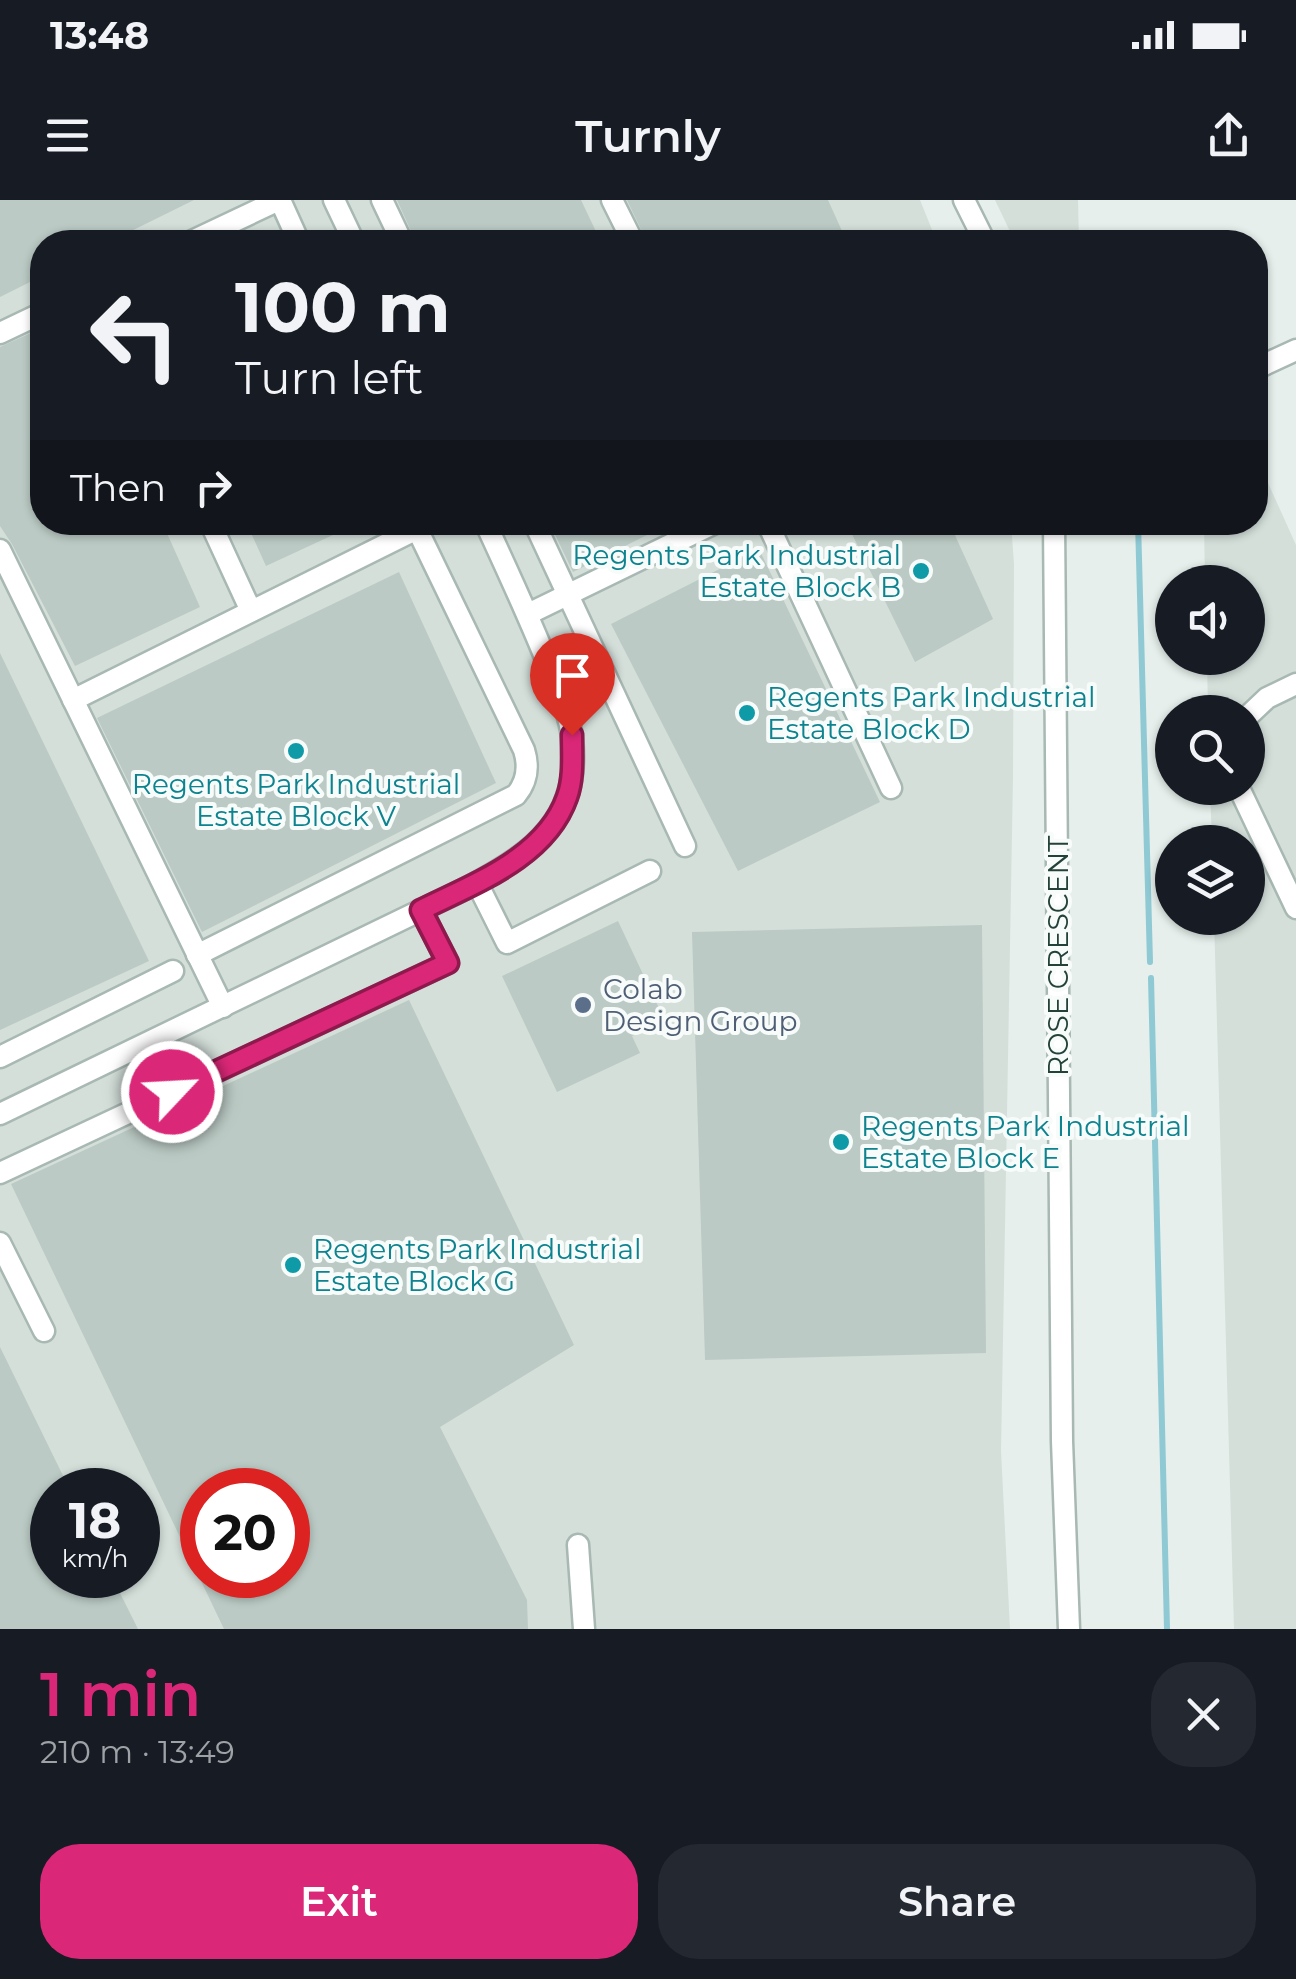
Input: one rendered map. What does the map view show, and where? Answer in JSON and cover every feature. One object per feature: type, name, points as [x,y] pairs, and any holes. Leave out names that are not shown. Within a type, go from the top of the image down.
[{"type":"street","points":[[215,230],[279,200],[293,230]]},
{"type":"street","points":[[334,200],[348,230]]},
{"type":"street","points":[[382,200],[396,230]]},
{"type":"street","points":[[612,200],[627,230]]},
{"type":"street","points":[[964,200],[979,230]]},
{"type":"street","points":[[0,333],[30,318]]},
{"type":"street","points":[[1268,363],[1296,350]]},
{"type":"street","points":[[216,535],[251,611]]},
{"type":"street","points":[[73,700],[406,535]]},
{"type":"street","points":[[197,954],[516,794],[522,787],[528,761],[524,750],[428,535]]},
{"type":"street","points":[[0,1114],[477,882],[538,843],[568,797],[572,735],[528,614],[491,535]]},
{"type":"street","points":[[540,535],[685,846]]},
{"type":"street","points":[[528,614],[690,535]]},
{"type":"street","points":[[773,535],[891,788]]},
{"type":"street","name":"ROSE CRESCENT","points":[[1054,535],[1062,1441],[1070,1629]]},
{"type":"street","points":[[0,550],[223,1007]]},
{"type":"street","points":[[1265,700],[1296,684]]},
{"type":"street","points":[[1247,805],[1296,908]]},
{"type":"street","points":[[477,882],[507,943],[650,870]]},
{"type":"street","points":[[0,1174],[448,963],[421,910]]},
{"type":"street","points":[[0,1057],[174,971]]},
{"type":"street","points":[[0,1242],[44,1331]]},
{"type":"street","points":[[578,1545],[584,1629]]},
{"type":"shaded area","points":[[0,200],[920,200],[932,230],[30,230],[30,535],[1012,535],[1013,777],[1001,1451],[1010,1629],[0,1629]]},
{"type":"shaded area","points":[[995,200],[1078,200],[1079,230],[1009,230]]},
{"type":"shaded area","points":[[1268,483],[1296,545],[1296,1629],[1234,1629],[1214,935],[1265,935],[1265,825],[1211,825],[1211,805],[1265,805],[1265,695],[1208,695],[1207,675],[1265,675],[1265,565],[1205,565],[1204,535],[1268,535]]},
{"type":"building","points":[[0,200],[194,200],[133,230],[30,230],[30,282],[0,297]]},
{"type":"building","points":[[397,200],[581,200],[595,230],[411,230]]},
{"type":"building","points":[[627,200],[828,200],[842,230],[641,230]]},
{"type":"building","points":[[30,333],[30,535],[168,535],[200,607],[75,666],[0,526],[0,347]]},
{"type":"building","points":[[252,535],[333,535],[266,566]]},
{"type":"building","points":[[555,535],[647,535],[573,572]]},
{"type":"building","name":"Regents Park Industrial Estate Block B","points":[[852,535],[955,535],[993,619],[915,662]]},
{"type":"building","name":"Regents Park Industrial Estate Block D","points":[[759,549],[880,802],[738,871],[611,624]]},
{"type":"building","name":"Regents Park Industrial Estate Block V","points":[[399,572],[496,783],[202,932],[97,718]]},
{"type":"building","points":[[0,653],[149,961],[0,1030]]},
{"type":"building","points":[[618,921],[665,1021],[632,1036],[640,1053],[557,1092],[502,976]]},
{"type":"building","name":"Regents Park Industrial Estate Block E","points":[[982,925],[986,1353],[705,1360],[692,932]]},
{"type":"building","name":"Regents Park Industrial Estate Block G","points":[[409,1000],[574,1345],[440,1427],[527,1600],[528,1629],[224,1629],[209,1598],[310,1598],[310,1468],[180,1468],[180,1537],[160,1495],[160,1468],[147,1468],[11,1184]]},
{"type":"building","points":[[0,1347],[59,1468],[30,1468],[30,1598],[122,1598],[138,1629],[0,1629]]},
{"type":"waterway","points":[[1138,535],[1150,962]]},
{"type":"waterway","points":[[1151,978],[1167,1629]]},
{"type":"place","name":"Regents Park Industrial Estate Block B","points":[[921,571]]},
{"type":"place","name":"Regents Park Industrial Estate Block D","points":[[747,713]]},
{"type":"place","name":"Regents Park Industrial Estate Block V","points":[[296,751]]},
{"type":"place","name":"Colab Design Group","points":[[583,1005]]},
{"type":"place","name":"Regents Park Industrial Estate Block E","points":[[841,1142]]},
{"type":"place","name":"Regents Park Industrial Estate Block G","points":[[293,1265]]},
{"type":"route","points":[[172,1092],[448,963],[421,910],[506,866],[538,843],[568,797],[572,735]]}]
